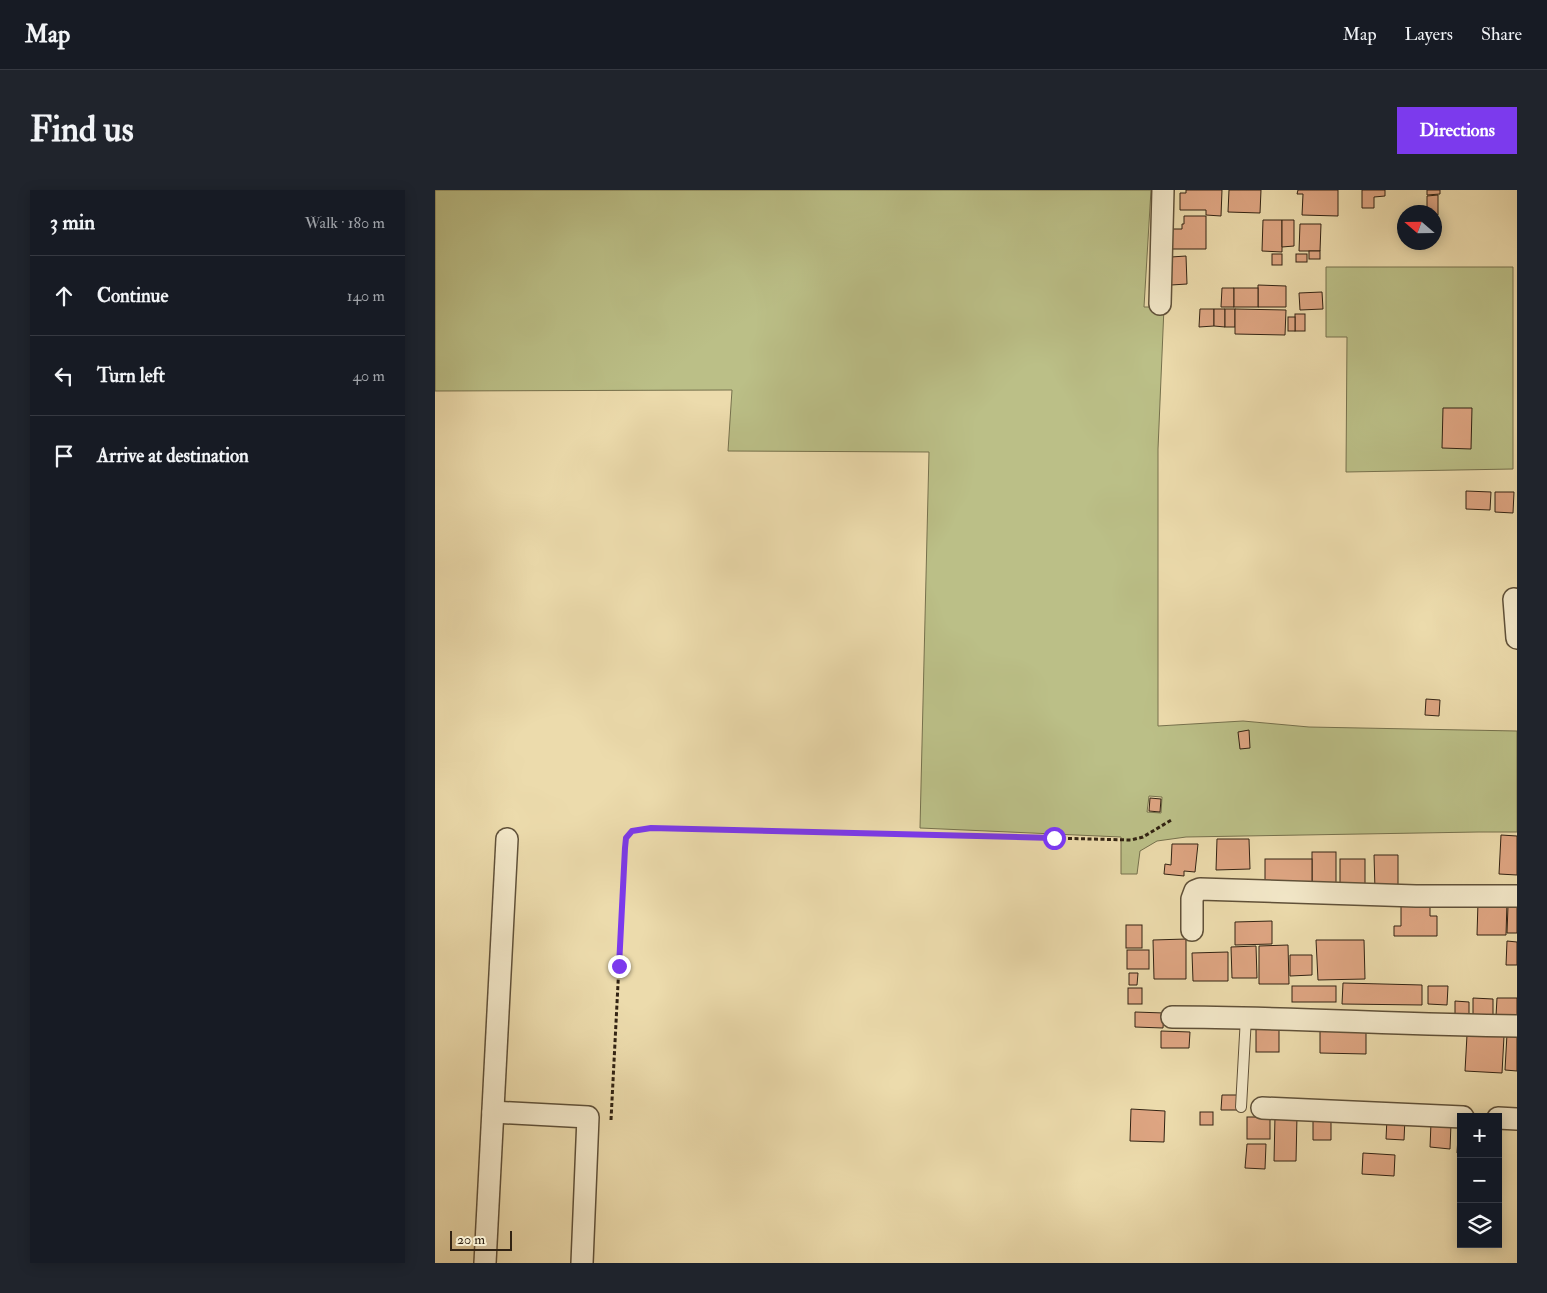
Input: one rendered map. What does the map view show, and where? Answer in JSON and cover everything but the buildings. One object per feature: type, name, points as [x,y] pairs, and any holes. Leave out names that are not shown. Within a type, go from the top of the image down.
[{"type":"street","points":[[1160,304],[1163,190]]},
{"type":"street","points":[[1514,599],[1517,638]]},
{"type":"street","points":[[485,1263],[507,839]]},
{"type":"street","points":[[1192,930],[1192,899],[1195,891],[1200,889],[1416,896],[1517,896]]},
{"type":"street","points":[[1172,1016],[1246,1017],[1444,1026],[1517,1026]]},
{"type":"street","points":[[1251,1107],[1457,1117]]},
{"type":"street","points":[[493,1112],[587,1117],[582,1263]]},
{"type":"street","points":[[1502,1118],[1517,1119]]},
{"type":"lane","points":[[1246,1017],[1251,1107]]},
{"type":"path","points":[[611,1123],[625,848],[626,838],[632,831],[651,828],[1131,840],[1143,837],[1173,819]]},
{"type":"green space","points":[[435,190],[1151,190],[1144,307],[1164,307],[1158,449],[1158,726],[1243,721],[1309,727],[1517,731],[1517,832],[1186,837],[1157,841],[1140,851],[1137,874],[1121,874],[1121,837],[920,828],[929,452],[728,451],[732,390],[435,391]],"holes":[[[1149,796],[1162,797],[1161,813],[1147,812]]]},
{"type":"green space","points":[[1326,267],[1513,267],[1513,469],[1346,472],[1347,337],[1326,337]]},
{"type":"route","points":[[619,966],[625,848],[626,838],[632,831],[651,828],[1054,838]]}]
